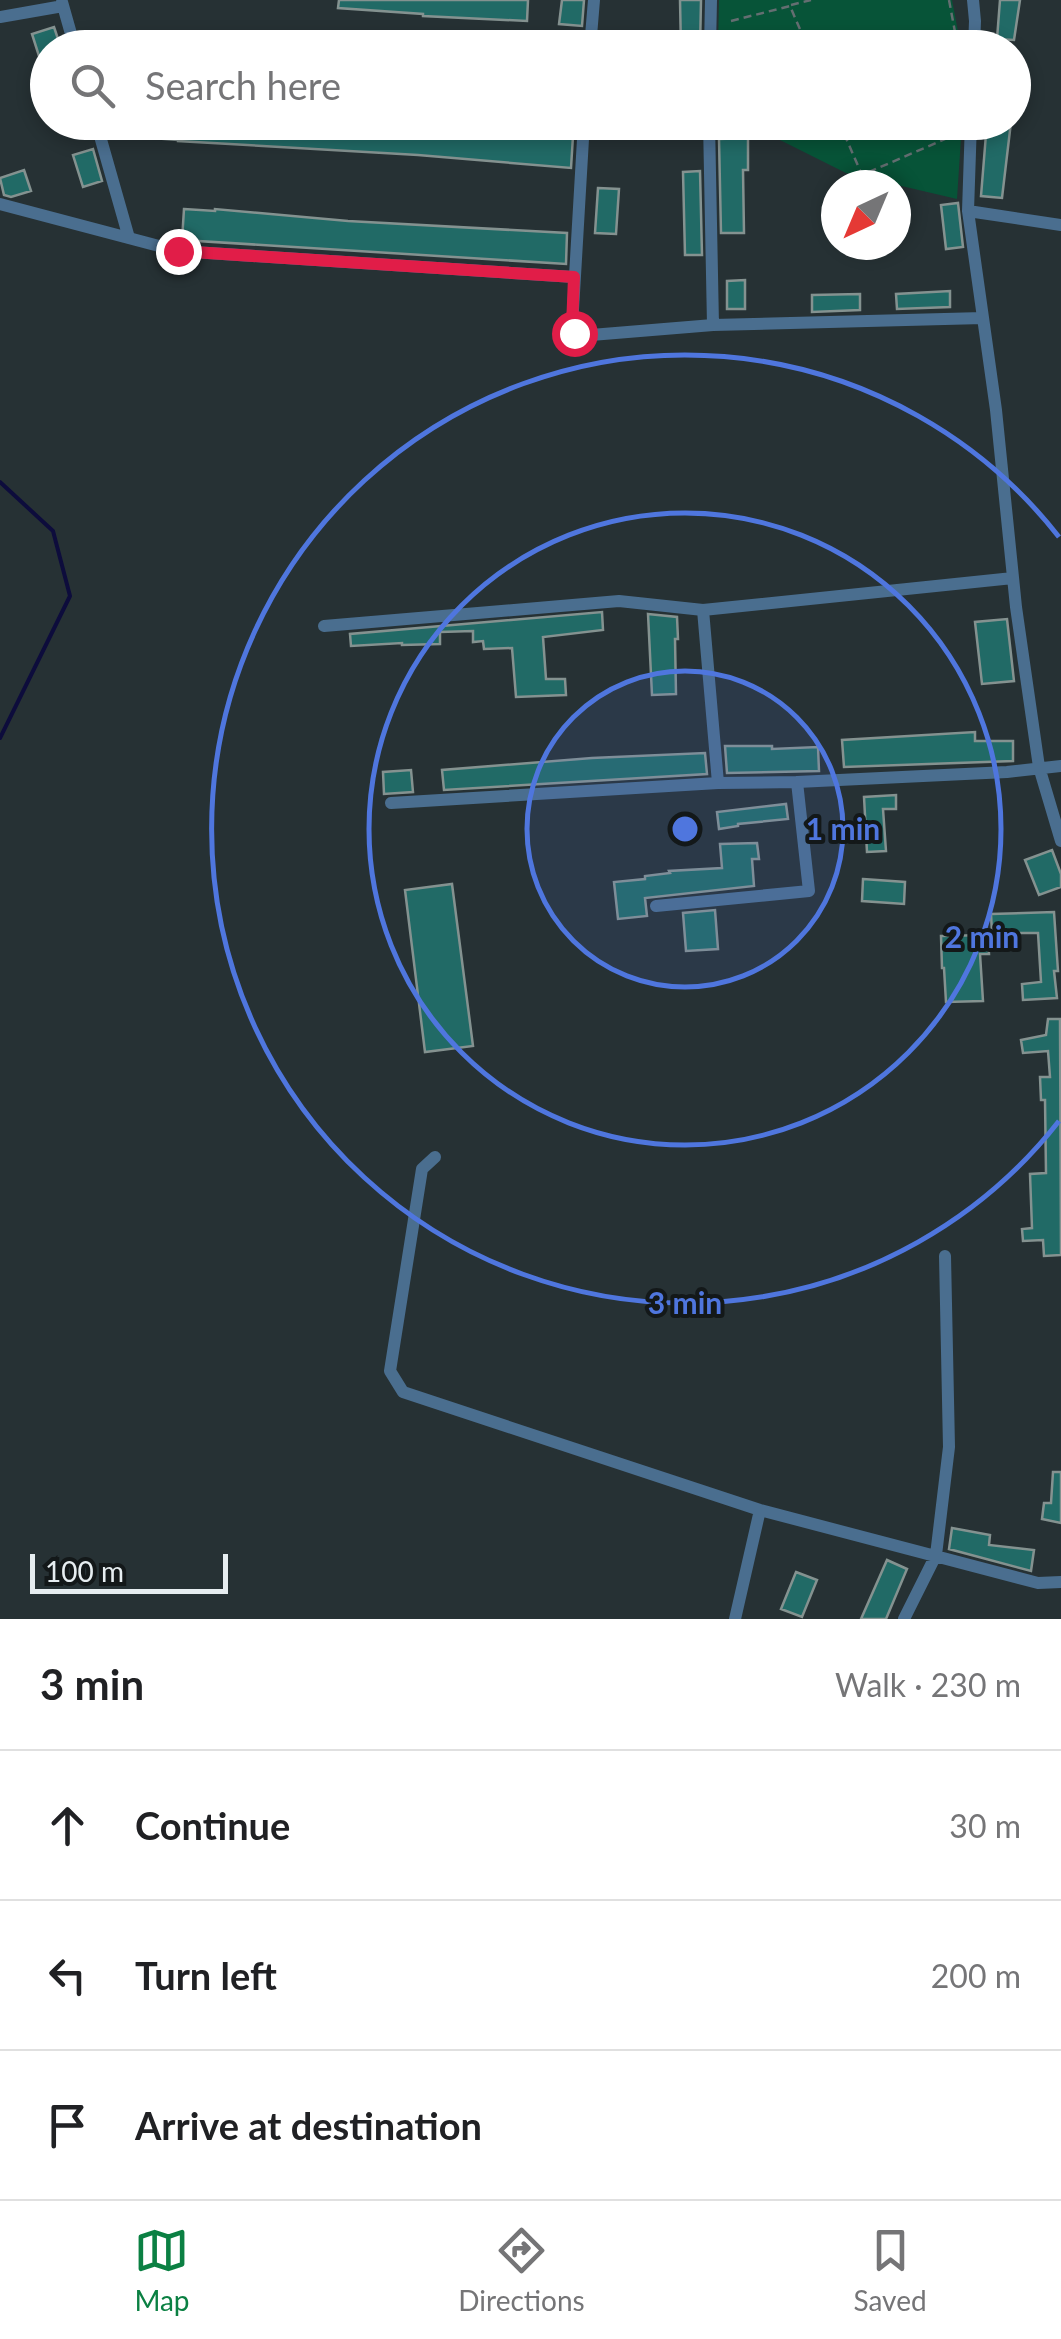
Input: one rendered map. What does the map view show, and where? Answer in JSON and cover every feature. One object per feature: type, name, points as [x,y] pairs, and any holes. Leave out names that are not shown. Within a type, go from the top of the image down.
[{"type":"street","points":[[592,30],[594,0]]},
{"type":"street","points":[[710,30],[711,0]]},
{"type":"street","points":[[973,0],[975,30]]},
{"type":"street","points":[[0,17],[62,3],[70,30]]},
{"type":"street","points":[[101,140],[130,238]]},
{"type":"street","points":[[583,140],[572,327],[579,336],[713,325],[983,318]]},
{"type":"street","points":[[709,140],[713,325]]},
{"type":"street","points":[[970,140],[968,212],[996,410],[1013,578],[1038,767],[1061,840]]},
{"type":"street","points":[[0,204],[178,251],[574,277]]},
{"type":"street","points":[[968,212],[1061,225]]},
{"type":"street","points":[[324,626],[619,602],[704,610],[1013,578]]},
{"type":"street","points":[[704,610],[718,784]]},
{"type":"street","points":[[391,802],[1006,772],[1061,766]]},
{"type":"street","points":[[656,906],[809,891],[797,782]]},
{"type":"street","points":[[434,1158],[422,1169],[390,1371],[402,1392],[760,1510],[1038,1582],[1061,1582]]},
{"type":"street","points":[[904,1619],[936,1555],[949,1447],[945,1256]]},
{"type":"street","points":[[735,1619],[760,1510]]},
{"type":"path","points":[[731,21],[812,0]]},
{"type":"path","points":[[949,0],[955,30]]},
{"type":"path","points":[[790,6],[800,30]]},
{"type":"path","points":[[847,140],[862,175],[944,140]]},
{"type":"green space","points":[[719,0],[952,0],[958,30],[718,30]]},
{"type":"green space","points":[[780,140],[961,140],[957,199],[911,188],[911,170],[840,170]]},
{"type":"building","points":[[339,0],[528,0],[527,21],[338,8]]},
{"type":"building","points":[[562,0],[584,0],[582,26],[559,24]]},
{"type":"building","points":[[680,0],[701,0],[700,30],[681,30]]},
{"type":"building","points":[[1000,0],[1020,0],[1016,30],[998,30]]},
{"type":"building","points":[[178,140],[573,140],[571,168]]},
{"type":"building","points":[[719,140],[748,140],[748,170],[743,170],[744,233],[721,233]]},
{"type":"building","points":[[986,140],[1009,140],[1002,198],[981,196]]},
{"type":"building","points":[[93,149],[102,181],[83,187],[73,155]]},
{"type":"building","points":[[24,170],[31,191],[11,197],[4,195],[0,178]]},
{"type":"building","points":[[700,171],[702,255],[685,255],[683,172]]},
{"type":"building","points":[[598,188],[619,189],[616,234],[595,233]]},
{"type":"building","points":[[958,203],[963,247],[946,249],[941,205]]},
{"type":"building","points":[[184,209],[567,233],[566,264],[182,240]]},
{"type":"building","points":[[745,280],[745,309],[727,309],[727,281]]},
{"type":"building","points":[[950,291],[950,307],[897,309],[896,294]]},
{"type":"building","points":[[860,294],[860,310],[812,312],[812,295]]},
{"type":"building","points":[[602,612],[603,630],[543,637],[546,679],[565,679],[566,695],[516,697],[512,648],[484,649],[483,641],[473,642],[473,631],[440,632],[440,644],[351,646],[350,634]]},
{"type":"building","points":[[648,614],[677,617],[676,694],[652,695]]},
{"type":"building","points":[[1007,619],[1014,681],[982,684],[975,622]]},
{"type":"building","points":[[975,732],[975,741],[1013,741],[1013,761],[844,767],[842,740]]},
{"type":"building","points":[[725,746],[818,747],[819,771],[727,773]]},
{"type":"building","points":[[705,753],[707,774],[444,790],[442,770]]},
{"type":"building","points":[[411,770],[413,792],[384,794],[383,772]]},
{"type":"building","points":[[896,795],[896,809],[883,809],[886,851],[867,852],[864,797]]},
{"type":"building","points":[[786,804],[788,819],[719,829],[717,812]]},
{"type":"building","points":[[757,843],[759,859],[752,859],[754,886],[645,898],[647,916],[618,919],[614,882],[645,879],[669,871],[722,868],[720,844]]},
{"type":"building","points":[[1052,850],[1061,874],[1061,887],[1039,895],[1025,860]]},
{"type":"building","points":[[863,879],[905,882],[904,904],[862,901]]},
{"type":"building","points":[[452,884],[473,1046],[425,1052],[405,890]]},
{"type":"building","points":[[715,910],[718,949],[686,951],[683,913]]},
{"type":"building","points":[[1054,912],[1057,998],[1023,1000],[1022,984],[1041,982],[1038,933],[992,933],[991,914]]},
{"type":"building","points":[[988,935],[989,954],[980,954],[983,1001],[946,1002],[941,936]]},
{"type":"building","points":[[1048,1019],[1060,1019],[1061,1255],[1044,1256],[1043,1240],[1023,1241],[1022,1229],[1032,1228],[1030,1174],[1046,1173],[1045,1100],[1041,1100],[1040,1077],[1050,1077],[1048,1051],[1023,1053],[1021,1040],[1046,1035]]},
{"type":"building","points":[[1053,1472],[1061,1472],[1061,1523],[1042,1519],[1044,1503],[1051,1503]]},
{"type":"building","points":[[952,1528],[990,1535],[989,1545],[1034,1550],[1031,1571],[949,1549]]},
{"type":"building","points":[[887,1560],[907,1569],[886,1619],[861,1619]]},
{"type":"building","points":[[796,1572],[817,1580],[802,1617],[781,1609]]},
{"type":"waterway","points":[[0,482],[53,531],[70,596],[0,738]]},
{"type":"route","points":[[178,251],[574,277],[574,333]]}]
